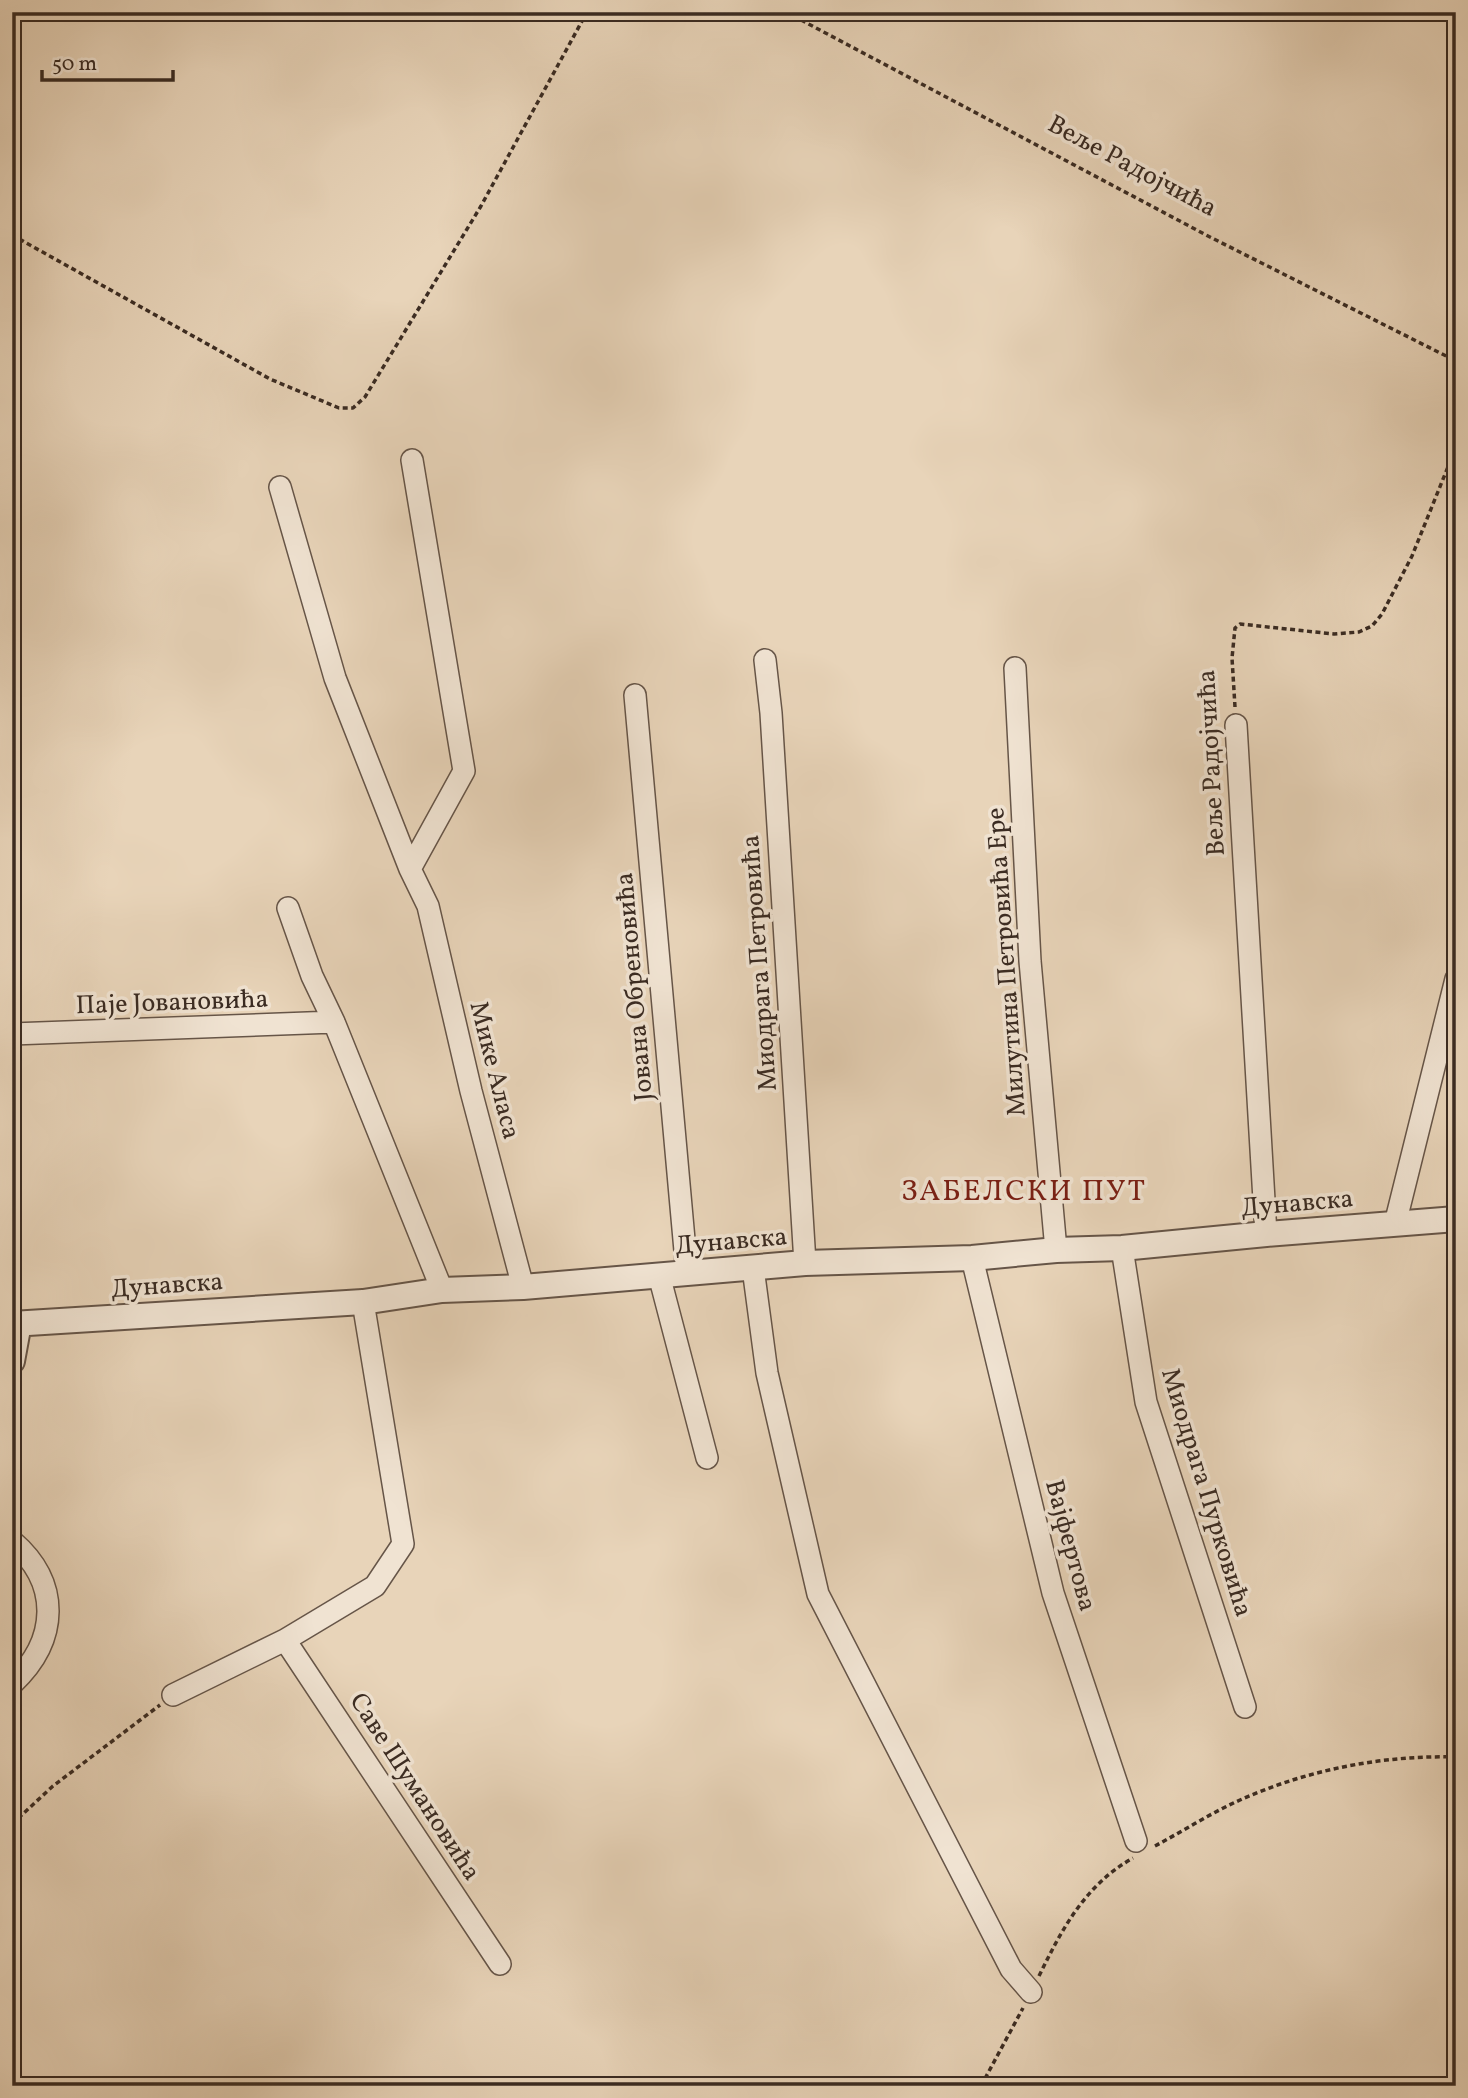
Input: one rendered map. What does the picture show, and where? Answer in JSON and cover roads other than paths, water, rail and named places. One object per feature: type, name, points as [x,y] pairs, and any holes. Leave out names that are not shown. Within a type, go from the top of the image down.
[{"type":"street","points":[[410,869],[464,771],[412,460]]},
{"type":"street","name":"Мике Аласа","points":[[280,487],[335,678],[410,869],[428,906],[471,1091],[523,1287]]},
{"type":"street","name":"Миодрага Петровића","points":[[765,660],[771,713],[805,1263]]},
{"type":"street","name":"Милутина Петровића Ере","points":[[1015,668],[1030,961],[1056,1250]]},
{"type":"street","name":"Јована Обреновића","points":[[635,695],[687,1273]]},
{"type":"street","name":"Веље Радојчића","points":[[1236,725],[1266,1234]]},
{"type":"street","points":[[288,908],[312,975],[334,1022],[442,1290]]},
{"type":"street","points":[[1395,1224],[1456,979]]},
{"type":"street","name":"Паје Јовановића","points":[[12,1034],[334,1022]]},
{"type":"street","name":"Дунавска","points":[[16,1324],[363,1301],[442,1290],[523,1287],[805,1263],[972,1258],[1056,1250],[1122,1248],[1456,1219]]},
{"type":"street","name":"Миодрага Пурковића","points":[[1122,1248],[1146,1402],[1245,1707]]},
{"type":"street","name":"Вајфертова","points":[[972,1258],[1053,1592],[1140,1849]]},
{"type":"street","points":[[753,1268],[767,1373],[818,1594],[1011,1969],[1031,1992]]},
{"type":"street","points":[[659,1275],[707,1458]]},
{"type":"street","points":[[173,1695],[285,1640],[375,1586],[402,1544],[363,1301]]},
{"type":"street","points":[[12,1361],[16,1324]]},
{"type":"street","points":[[12,1541],[39,1573],[47,1590],[48,1601],[42,1640],[27,1668],[12,1684]]},
{"type":"street","name":"Саве Шумановића","points":[[285,1640],[500,1964]]},
{"type":"district","name":"ЗАБЕЛСКИ ПУТ","points":[[1024,1190]]}]
